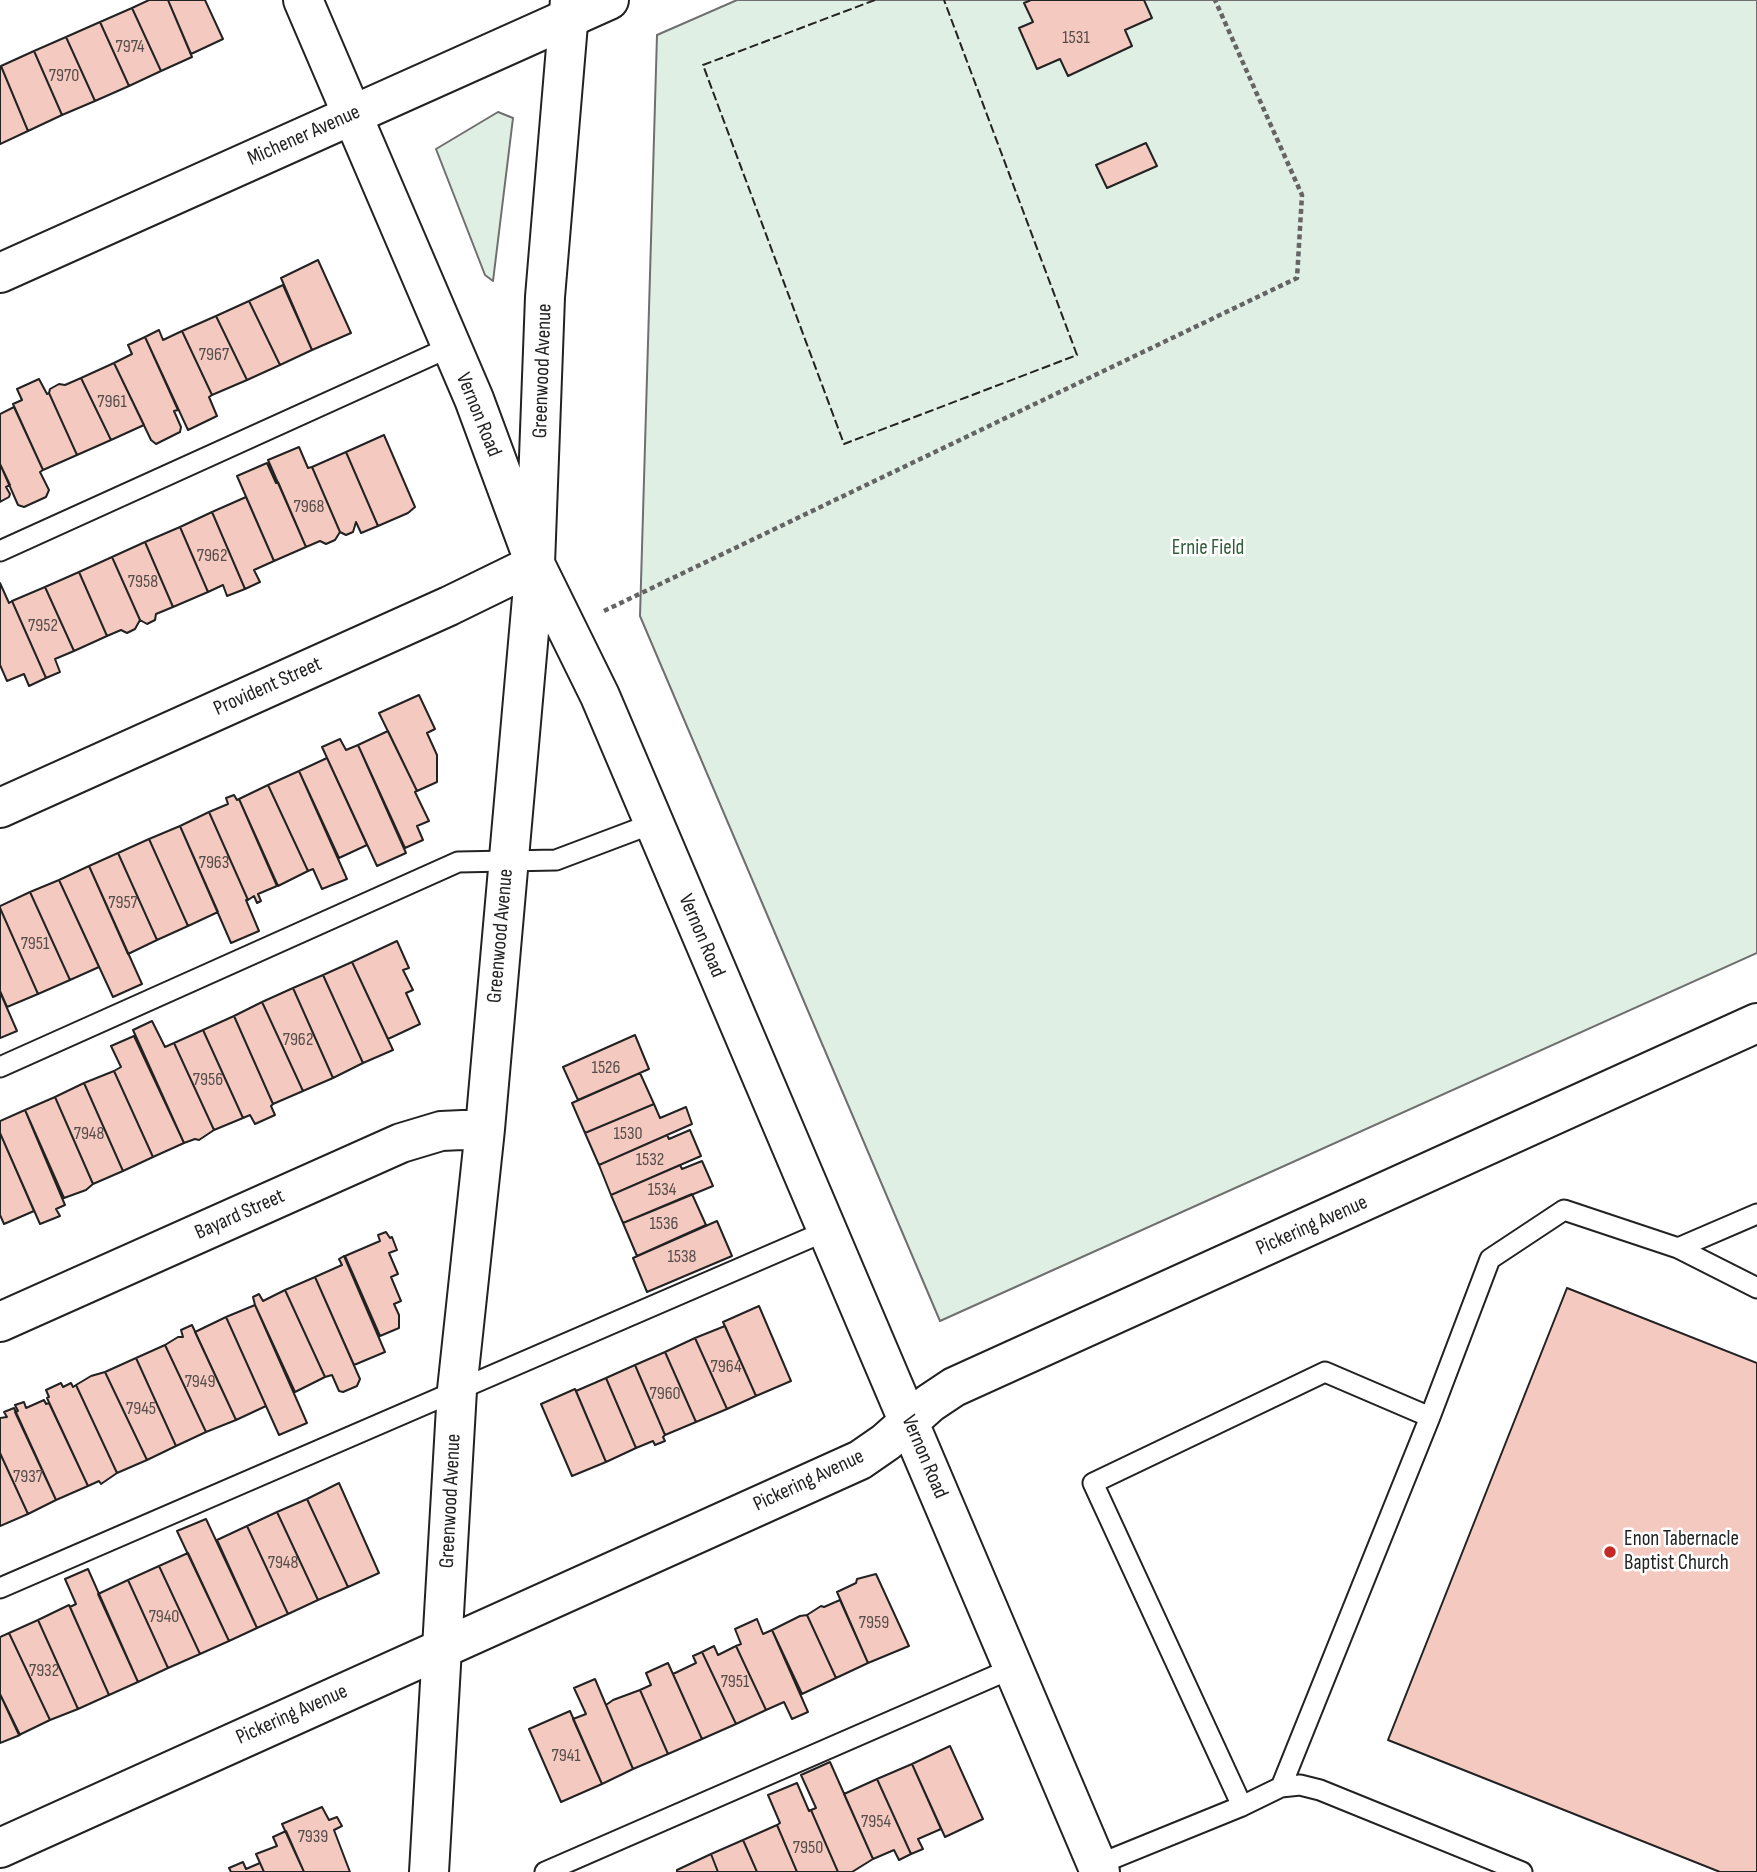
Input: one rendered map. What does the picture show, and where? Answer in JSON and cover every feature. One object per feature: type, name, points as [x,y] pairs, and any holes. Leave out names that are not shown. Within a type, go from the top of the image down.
[{"type":"street","name":"Vernon Road","points":[[303,0],[474,399],[535,564],[600,696],[1098,1868]]},
{"type":"street","name":"Michener Avenue","points":[[0,273],[352,115],[569,10],[609,0]]},
{"type":"street","name":"Greenwood Avenue","points":[[429,1872],[457,1391],[485,1129],[535,564],[545,297],[569,10]]},
{"type":"street","name":"Provident Street","points":[[0,808],[449,606],[535,564]]},
{"type":"street","name":"Pickering Avenue","points":[[0,1848],[860,1460],[954,1387],[1757,1023]]},
{"type":"street","name":"Bayard Street","points":[[0,1322],[401,1143],[441,1131],[485,1129]]},
{"type":"lane","points":[[0,551],[450,347]]},
{"type":"lane","points":[[0,1068],[458,862],[556,860],[654,823]]},
{"type":"lane","points":[[1282,1787],[1490,1259],[1564,1210],[1678,1248],[1757,1288]]},
{"type":"lane","points":[[1678,1248],[1757,1214]]},
{"type":"lane","points":[[0,1588],[826,1231]]},
{"type":"lane","points":[[1242,1806],[1093,1483],[1325,1372],[1430,1417]]},
{"type":"lane","points":[[545,1872],[1013,1668]]},
{"type":"lane","points":[[1098,1868],[1282,1787],[1300,1785],[1320,1790],[1522,1872]]},
{"type":"path","points":[[567,629],[1297,278],[1302,195],[1214,0]]},
{"type":"green space","name":"Ernie Field","points":[[737,0],[1757,0],[1757,953],[940,1321],[640,616],[657,35]]},
{"type":"green space","points":[[498,112],[513,118],[493,281],[485,275],[436,149]]},
{"type":"building","points":[[149,0],[168,0],[192,57],[161,71],[132,8]]},
{"type":"building","points":[[168,0],[205,0],[223,39],[191,54]]},
{"type":"building","points":[[1031,0],[1144,0],[1152,18],[1125,30],[1132,46],[1068,76],[1060,59],[1037,69],[1019,28],[1033,22],[1024,3]]},
{"type":"building","points":[[132,8],[161,71],[129,86],[100,22]]},
{"type":"building","points":[[100,22],[129,86],[95,101],[66,37]]},
{"type":"building","points":[[66,37],[95,101],[62,115],[34,51]]},
{"type":"building","points":[[34,51],[62,115],[28,131],[1,66]]},
{"type":"building","points":[[0,67],[28,131],[0,144]]},
{"type":"building","points":[[1146,143],[1157,166],[1107,188],[1096,165]]},
{"type":"building","points":[[318,260],[351,333],[312,350],[281,278]]},
{"type":"building","points":[[283,285],[312,350],[280,365],[249,301]]},
{"type":"building","points":[[249,301],[280,365],[247,380],[216,316]]},
{"type":"building","points":[[216,316],[247,380],[212,395],[182,331]]},
{"type":"building","points":[[159,330],[163,340],[182,331],[212,395],[209,397],[217,416],[188,430],[145,337]]},
{"type":"building","points":[[145,337],[178,410],[174,411],[181,427],[180,432],[156,444],[151,440],[114,363],[132,354],[128,345]]},
{"type":"building","points":[[114,363],[144,425],[111,440],[81,378]]},
{"type":"building","points":[[81,378],[111,440],[77,455],[49,393],[50,389],[59,384],[65,385]]},
{"type":"building","points":[[39,379],[47,394],[49,393],[77,455],[43,470],[13,404],[22,400],[17,389]]},
{"type":"building","points":[[14,407],[43,470],[40,472],[49,490],[46,497],[24,507],[18,505],[0,464],[0,414]]},
{"type":"building","points":[[384,435],[415,507],[408,513],[378,526],[346,452]]},
{"type":"building","points":[[299,447],[308,468],[312,467],[340,532],[335,540],[326,544],[320,541],[306,547],[268,460]]},
{"type":"building","points":[[346,452],[378,526],[361,533],[356,522],[353,532],[346,535],[340,532],[312,467]]},
{"type":"building","points":[[267,463],[306,547],[274,561],[237,476]]},
{"type":"building","points":[[0,464],[10,485],[6,487],[10,494],[0,502]]},
{"type":"building","points":[[246,497],[274,561],[254,570],[260,582],[245,589],[212,512]]},
{"type":"building","points":[[212,512],[245,589],[227,596],[223,585],[208,592],[180,527]]},
{"type":"building","points":[[180,527],[208,592],[173,607],[145,542]]},
{"type":"building","points":[[145,542],[173,607],[156,614],[155,620],[147,624],[140,620],[112,557]]},
{"type":"building","points":[[112,557],[140,620],[135,629],[127,633],[121,630],[107,636],[79,572]]},
{"type":"building","points":[[79,572],[107,636],[74,651],[45,587]]},
{"type":"building","points":[[0,583],[9,603],[12,601],[46,678],[29,686],[24,674],[7,681],[0,665]]},
{"type":"building","points":[[45,587],[74,651],[55,659],[60,672],[46,678],[12,601]]},
{"type":"building","points":[[419,695],[435,729],[427,733],[437,755],[437,782],[417,791],[379,713]]},
{"type":"building","points":[[388,731],[429,821],[417,826],[423,840],[405,848],[358,745]]},
{"type":"building","points":[[340,739],[346,750],[358,745],[406,853],[377,866],[322,747]]},
{"type":"building","points":[[327,758],[367,845],[339,858],[299,771]]},
{"type":"building","points":[[299,771],[347,879],[322,889],[313,869],[308,871],[268,785]]},
{"type":"building","points":[[268,785],[308,871],[278,886],[239,799]]},
{"type":"building","points":[[234,795],[239,799],[277,886],[258,894],[261,901],[257,903],[254,896],[248,900],[209,812],[228,804],[226,798]]},
{"type":"building","points":[[209,812],[259,931],[231,943],[180,826]]},
{"type":"building","points":[[180,826],[218,912],[188,926],[149,839]]},
{"type":"building","points":[[149,839],[188,926],[157,940],[118,853]]},
{"type":"building","points":[[118,853],[157,940],[128,954],[89,866]]},
{"type":"building","points":[[89,866],[142,984],[113,997],[59,880]]},
{"type":"building","points":[[59,880],[99,967],[70,980],[30,892]]},
{"type":"building","points":[[30,892],[70,980],[38,994],[0,908]]},
{"type":"building","points":[[0,908],[38,994],[7,1007],[0,991]]},
{"type":"building","points":[[397,941],[409,968],[403,970],[413,990],[406,993],[420,1024],[388,1039],[352,962]]},
{"type":"building","points":[[352,962],[393,1050],[363,1063],[323,975]]},
{"type":"building","points":[[323,975],[363,1063],[333,1078],[293,988]]},
{"type":"building","points":[[293,988],[333,1078],[303,1091],[262,1002]]},
{"type":"building","points":[[0,992],[17,1031],[0,1038]]},
{"type":"building","points":[[262,1002],[303,1091],[273,1104],[234,1016]]},
{"type":"building","points":[[234,1016],[273,1104],[271,1106],[275,1115],[255,1124],[250,1115],[243,1118],[203,1030]]},
{"type":"building","points":[[152,1021],[165,1047],[174,1043],[214,1130],[199,1140],[184,1143],[133,1030]]},
{"type":"building","points":[[203,1030],[243,1118],[214,1130],[174,1043]]},
{"type":"building","points":[[635,1035],[649,1069],[578,1100],[563,1067]]},
{"type":"building","points":[[134,1036],[184,1143],[153,1157],[114,1071],[121,1067],[111,1046]]},
{"type":"building","points":[[114,1071],[153,1157],[123,1171],[84,1083]]},
{"type":"building","points":[[640,1073],[654,1104],[585,1133],[572,1103]]},
{"type":"building","points":[[84,1083],[123,1171],[93,1184],[55,1097]]},
{"type":"building","points":[[55,1097],[93,1184],[86,1190],[64,1198],[25,1110]]},
{"type":"building","points":[[654,1104],[660,1118],[686,1107],[692,1124],[599,1165],[585,1133]]},
{"type":"building","points":[[25,1110],[65,1205],[56,1209],[60,1216],[40,1224],[0,1133],[0,1121]]},
{"type":"building","points":[[690,1130],[701,1156],[611,1195],[599,1165],[667,1135],[669,1139]]},
{"type":"building","points":[[0,1133],[34,1211],[4,1224],[0,1215]]},
{"type":"building","points":[[702,1161],[713,1186],[623,1223],[611,1195],[680,1165],[682,1169]]},
{"type":"building","points":[[692,1194],[706,1225],[637,1256],[623,1223]]},
{"type":"building","points":[[717,1221],[732,1256],[647,1292],[633,1258]]},
{"type":"building","points":[[386,1232],[392,1237],[397,1250],[389,1253],[398,1274],[391,1277],[401,1301],[394,1304],[399,1315],[399,1328],[380,1336],[345,1256],[380,1241],[378,1235]]},
{"type":"building","points":[[344,1256],[385,1352],[354,1365],[315,1277],[342,1265],[339,1259]]},
{"type":"building","points":[[315,1277],[360,1379],[357,1386],[343,1392],[339,1391],[332,1375],[325,1377],[285,1290]]},
{"type":"building","name":"Enon Tabernacle Baptist Church","points":[[1567,1288],[1757,1363],[1757,1872],[1720,1872],[1388,1740]]},
{"type":"building","points":[[285,1290],[325,1377],[295,1392],[253,1297],[259,1294],[263,1301]]},
{"type":"building","points":[[255,1305],[307,1423],[279,1435],[226,1317]]},
{"type":"building","points":[[759,1306],[791,1381],[756,1396],[723,1322]]},
{"type":"building","points":[[226,1317],[266,1406],[236,1420],[195,1332]]},
{"type":"building","points":[[192,1325],[236,1420],[206,1432],[165,1345],[183,1337],[181,1330]]},
{"type":"building","points":[[725,1326],[756,1396],[727,1409],[695,1338]]},
{"type":"building","points":[[695,1338],[727,1409],[696,1422],[665,1352]]},
{"type":"building","points":[[165,1345],[206,1432],[176,1446],[136,1358]]},
{"type":"building","points":[[665,1352],[696,1422],[665,1435],[635,1365]]},
{"type":"building","points":[[136,1358],[176,1446],[147,1460],[105,1372]]},
{"type":"building","points":[[635,1365],[665,1435],[665,1441],[655,1445],[653,1441],[636,1448],[606,1378]]},
{"type":"building","points":[[105,1372],[147,1460],[117,1473],[76,1385]]},
{"type":"building","points":[[606,1378],[636,1448],[606,1462],[576,1391]]},
{"type":"building","points":[[61,1383],[63,1387],[71,1383],[73,1387],[76,1385],[117,1473],[101,1484],[99,1481],[88,1486],[47,1398],[49,1397],[46,1390]]},
{"type":"building","points":[[575,1389],[606,1462],[572,1476],[541,1404]]},
{"type":"building","points":[[44,1400],[46,1404],[49,1403],[88,1486],[56,1500],[15,1412],[18,1411],[15,1405],[24,1402],[26,1408]]},
{"type":"building","points":[[14,1408],[56,1500],[28,1514],[0,1453],[0,1418],[7,1417],[4,1412]]},
{"type":"building","points":[[0,1453],[28,1514],[0,1526]]},
{"type":"building","points":[[339,1483],[379,1573],[348,1587],[307,1499]]},
{"type":"building","points":[[307,1499],[348,1587],[318,1600],[277,1512]]},
{"type":"building","points":[[277,1512],[318,1600],[288,1614],[247,1526]]},
{"type":"building","points":[[206,1519],[257,1628],[229,1641],[177,1531]]},
{"type":"building","points":[[247,1526],[288,1614],[257,1628],[217,1540]]},
{"type":"building","points":[[188,1553],[229,1641],[200,1654],[159,1566]]},
{"type":"building","points":[[159,1566],[200,1654],[168,1668],[128,1580]]},
{"type":"building","points":[[88,1569],[138,1682],[109,1695],[70,1607],[76,1604],[65,1579]]},
{"type":"building","points":[[876,1574],[909,1646],[868,1663],[837,1592],[856,1583],[857,1579]]},
{"type":"building","points":[[128,1580],[168,1668],[138,1682],[98,1594]]},
{"type":"building","points":[[840,1600],[868,1663],[836,1678],[807,1615],[821,1606]]},
{"type":"building","points":[[69,1605],[109,1695],[78,1709],[38,1620]]},
{"type":"building","points":[[807,1615],[836,1678],[802,1694],[772,1630]]},
{"type":"building","points":[[757,1619],[763,1634],[772,1630],[808,1712],[792,1719],[784,1702],[766,1710],[736,1646],[741,1644],[735,1629]]},
{"type":"building","points":[[38,1620],[78,1709],[50,1720],[9,1633]]},
{"type":"building","points":[[9,1633],[50,1720],[19,1735],[0,1694],[0,1637]]},
{"type":"building","points":[[714,1646],[718,1655],[736,1646],[766,1710],[736,1724],[702,1652]]},
{"type":"building","points":[[702,1652],[736,1724],[702,1739],[673,1674],[696,1663],[693,1656]]},
{"type":"building","points":[[668,1663],[702,1739],[668,1754],[640,1690],[651,1685],[646,1673]]},
{"type":"building","points":[[595,1679],[633,1769],[602,1784],[573,1719],[586,1714],[574,1688]]},
{"type":"building","points":[[640,1690],[668,1754],[633,1769],[606,1705]]},
{"type":"building","points":[[0,1694],[20,1735],[0,1743]]},
{"type":"building","points":[[570,1711],[602,1784],[561,1802],[529,1729]]},
{"type":"building","points":[[950,1746],[983,1819],[945,1837],[912,1764]]},
{"type":"building","points":[[830,1762],[873,1859],[852,1872],[838,1872],[811,1810],[816,1808],[801,1775]]},
{"type":"building","points":[[912,1764],[941,1829],[918,1839],[923,1849],[911,1854],[877,1779]]},
{"type":"building","points":[[877,1779],[911,1854],[899,1860],[894,1850],[873,1859],[844,1794]]},
{"type":"building","points":[[797,1783],[838,1872],[797,1872],[777,1825],[780,1823],[768,1795]]},
{"type":"building","points":[[322,1807],[329,1820],[337,1817],[342,1826],[334,1830],[350,1872],[304,1872],[282,1824]]},
{"type":"building","points":[[777,1825],[797,1872],[757,1872],[743,1840]]},
{"type":"building","points":[[286,1831],[304,1872],[264,1872],[256,1854],[277,1846],[273,1837]]},
{"type":"building","points":[[743,1840],[757,1872],[718,1872],[711,1854]]},
{"type":"building","points":[[711,1854],[718,1872],[677,1872],[677,1870]]},
{"type":"building","points":[[243,1862],[246,1869],[260,1863],[264,1872],[231,1872],[229,1868]]},
{"type":"fence","points":[[875,0],[703,65],[844,444],[1077,355],[944,0]]},
{"type":"place","name":"Enon Tabernacle Baptist Church","points":[[1610,1552]]}]
